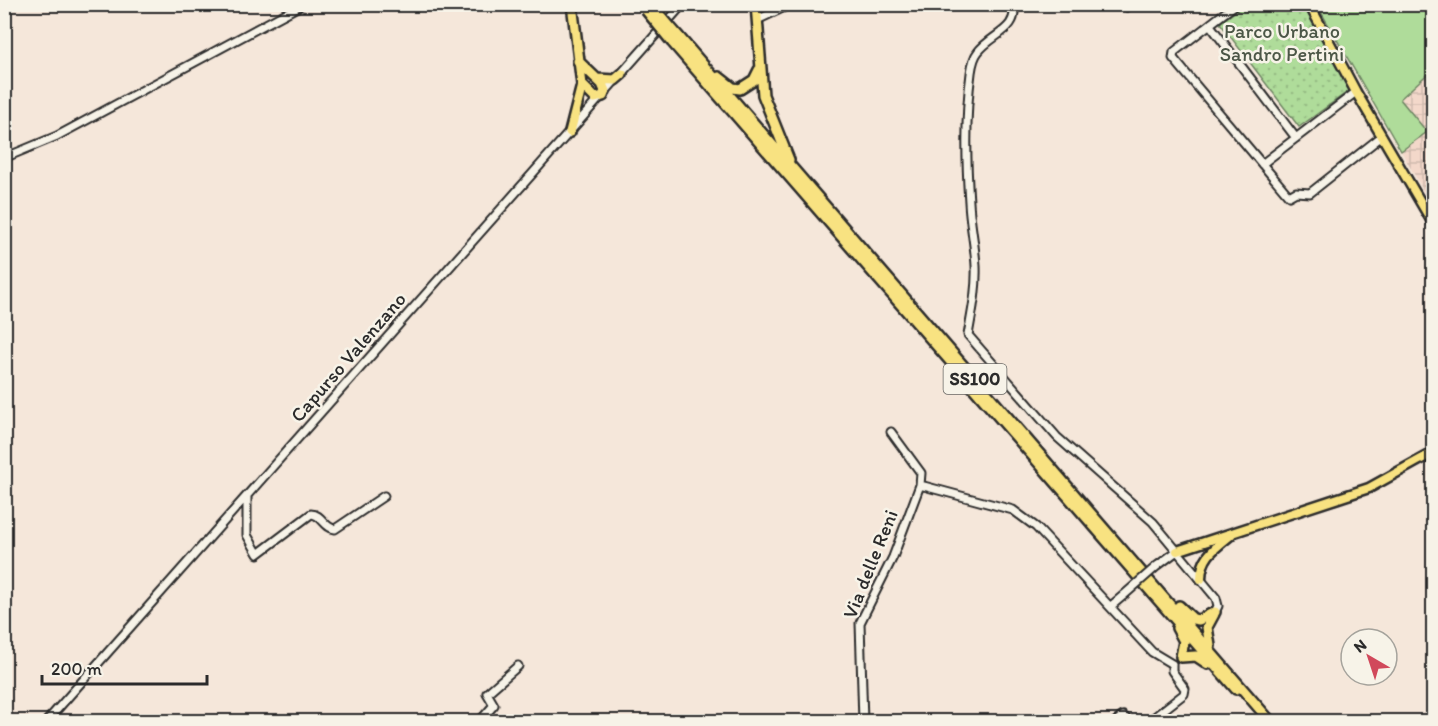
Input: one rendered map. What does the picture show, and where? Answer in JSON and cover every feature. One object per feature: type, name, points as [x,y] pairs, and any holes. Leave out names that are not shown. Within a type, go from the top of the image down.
[{"type":"highway","points":[[570,132],[582,85],[572,4]]},
{"type":"highway","name":"SS100","points":[[756,4],[763,95],[770,119],[794,170]]},
{"type":"highway","name":"SS100","points":[[647,6],[1264,722]]},
{"type":"highway","name":"SS100","points":[[675,40],[691,51],[1271,722]]},
{"type":"highway","points":[[691,51],[733,88],[747,86],[760,68]]},
{"type":"highway","points":[[578,61],[598,79],[605,90],[603,96],[595,98],[590,96],[582,85]]},
{"type":"highway","points":[[598,79],[615,80],[622,74]]},
{"type":"highway","name":"SS100","points":[[1162,594],[1193,619],[1199,620],[1215,612]]},
{"type":"highway","name":"SS100","points":[[1166,609],[1184,641],[1181,657],[1196,656],[1221,673]]},
{"type":"highway","name":"SS100","points":[[1214,654],[1206,632],[1215,612]]},
{"type":"main road","points":[[1309,4],[1356,92],[1432,219]]},
{"type":"main road","points":[[1177,551],[1368,488],[1434,452]]},
{"type":"main road","points":[[1201,579],[1201,565],[1206,556],[1233,532]]},
{"type":"street","points":[[4,158],[57,136],[303,4]]},
{"type":"street","name":"Capurso Valenzano","points":[[47,720],[683,4]]},
{"type":"street","points":[[757,20],[790,4]]},
{"type":"street","points":[[1013,4],[1015,17],[1013,23],[982,46],[975,57],[966,109],[969,204],[976,267],[974,303],[968,335],[1057,437],[1153,522],[1216,598],[1218,606],[1215,612]]},
{"type":"street","points":[[1236,4],[1174,52],[1173,57],[1176,64],[1289,196],[1296,192],[1310,193],[1382,136]]},
{"type":"street","points":[[1210,25],[1296,138]]},
{"type":"street","points":[[1262,164],[1356,92]]},
{"type":"street","points":[[891,432],[921,473],[920,485],[1013,510],[1036,527],[1152,652],[1172,664]]},
{"type":"street","name":"Via delle Reni","points":[[863,722],[860,623],[893,557],[920,485]]},
{"type":"street","points":[[247,496],[247,535],[258,554],[311,514],[316,514],[330,529],[334,529],[384,496]]},
{"type":"street","points":[[1111,606],[1177,551]]},
{"type":"street","points":[[1172,664],[1181,657]]},
{"type":"street","points":[[1148,722],[1184,694],[1185,689],[1172,671],[1172,664]]},
{"type":"street","points":[[479,722],[494,705],[487,693],[518,666]]},
{"type":"street","points":[[1115,722],[1124,716],[1130,722]]},
{"type":"shaded area","points":[[1433,69],[1433,208],[1401,151],[1427,132],[1400,99]]},
{"type":"green space","name":"Parco Urbano Sandro Pertini","points":[[1244,5],[1303,5],[1350,90],[1299,127],[1220,23]]},
{"type":"green space","points":[[1317,5],[1433,5],[1433,69],[1400,99],[1427,132],[1401,151]]}]
